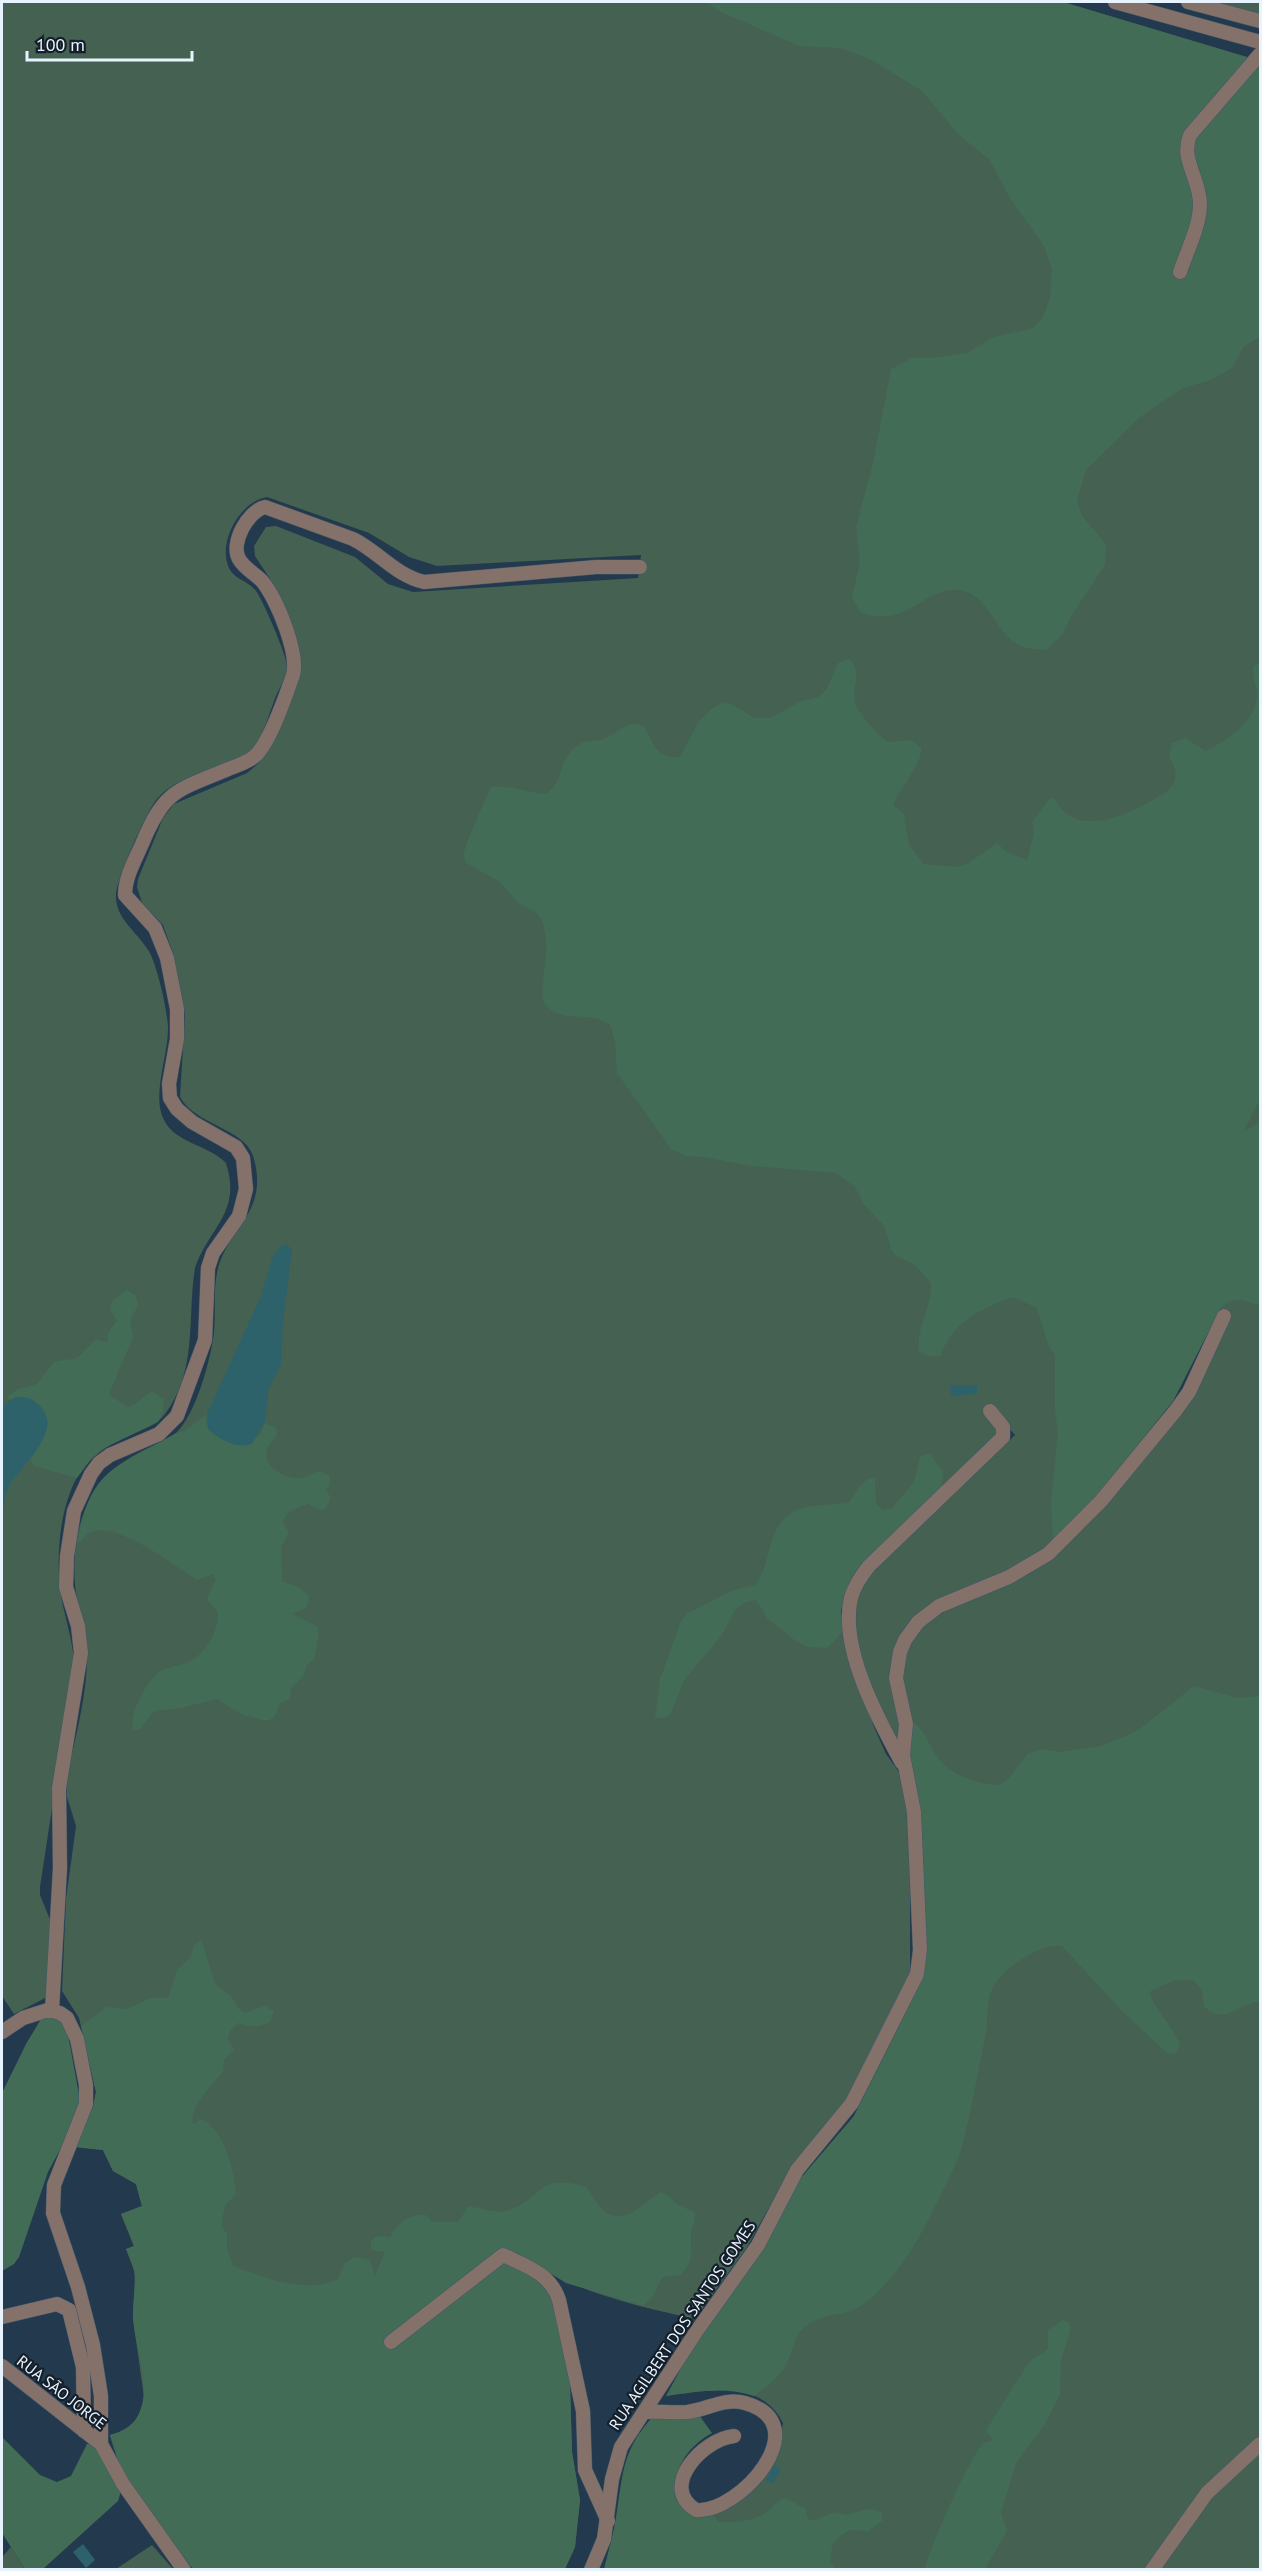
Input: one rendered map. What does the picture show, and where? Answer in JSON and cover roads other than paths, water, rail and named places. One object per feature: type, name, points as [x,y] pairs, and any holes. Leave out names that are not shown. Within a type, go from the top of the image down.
[{"type":"street","points":[[1115,2],[1260,42]]},
{"type":"street","points":[[1188,2],[1260,21]]},
{"type":"street","points":[[1180,272],[1200,204],[1186,154],[1186,144],[1190,135],[1260,54]]},
{"type":"street","points":[[52,2010],[60,1868],[59,1788],[81,1653],[78,1626],[68,1597],[66,1572],[76,1505],[99,1463],[110,1455],[159,1434],[177,1416],[205,1340],[206,1283],[213,1253],[239,1216],[245,1200],[243,1158],[236,1147],[192,1122],[177,1109],[170,1098],[169,1084],[177,1039],[177,1009],[167,958],[155,928],[125,895],[129,874],[161,804],[191,784],[255,756],[263,746],[293,676],[296,663],[294,651],[267,588],[238,558],[236,548],[238,537],[255,513],[265,507],[365,545],[396,571],[409,579],[424,582],[596,567],[640,567]]},
{"type":"street","points":[[905,1767],[906,1724],[896,1678],[900,1653],[911,1631],[939,1606],[1029,1567],[1073,1531],[1189,1392],[1224,1316]]},
{"type":"street","points":[[905,1767],[870,1701],[860,1675],[851,1634],[850,1600],[858,1580],[869,1566],[1003,1437],[1004,1430],[990,1411]]},
{"type":"street","name":"RUA AGILBERT DOS SANTOS GOMES","points":[[591,2570],[599,2554],[608,2521],[617,2457],[627,2436],[696,2332],[758,2245],[797,2170],[852,2103],[917,1974],[920,1950],[914,1812],[905,1767]]},
{"type":"street","points":[[2,2032],[23,2018],[44,2010],[52,2010],[64,2015],[73,2026],[87,2095],[79,2125],[55,2180],[51,2206],[78,2287],[93,2345],[101,2396],[101,2444],[123,2484],[184,2570]]},
{"type":"street","points":[[392,2342],[503,2255],[541,2273],[553,2286],[559,2300],[583,2411],[585,2470],[608,2521]]},
{"type":"street","points":[[2,2317],[57,2304],[69,2310],[83,2367],[84,2432]]},
{"type":"street","name":"RUA SÃO JORGE","points":[[2,2366],[101,2444]]},
{"type":"street","points":[[645,2412],[689,2412],[712,2404],[738,2401],[754,2407],[774,2423],[775,2447],[771,2456],[753,2478],[719,2505],[704,2511],[696,2510],[683,2499],[681,2492],[685,2474],[700,2451],[717,2440],[734,2436]]},
{"type":"street","points":[[1152,2570],[1207,2493],[1260,2444]]}]
